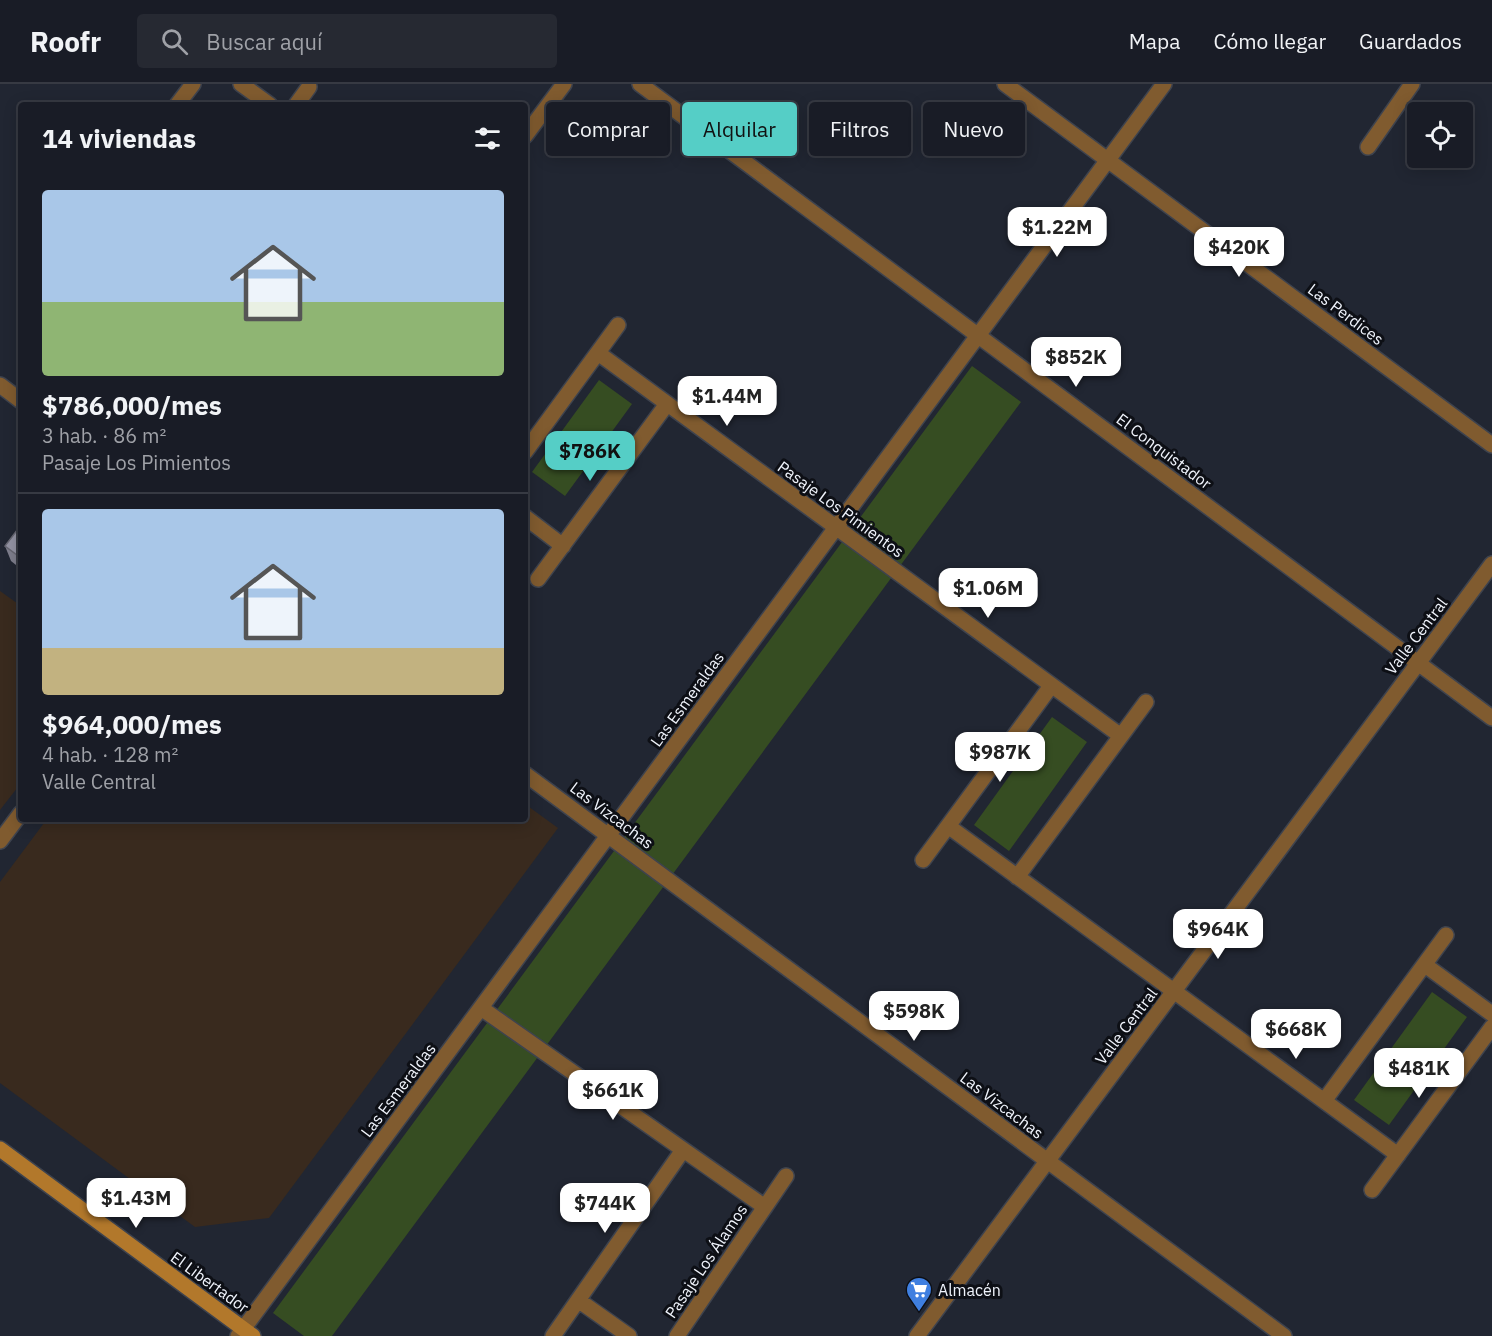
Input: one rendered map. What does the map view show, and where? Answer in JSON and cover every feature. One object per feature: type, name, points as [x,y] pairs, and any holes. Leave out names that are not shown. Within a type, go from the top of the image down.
[{"type":"street","points":[[179,102],[193,84]]},
{"type":"street","points":[[241,84],[266,102]]},
{"type":"street","points":[[528,132],[564,84]]},
{"type":"street","name":"El Conquistador","points":[[640,84],[1492,718]]},
{"type":"street","name":"Las Perdices","points":[[1005,84],[1492,445]]},
{"type":"street","name":"Las Esmeraldas","points":[[245,1334],[481,1008],[1164,84]]},
{"type":"street","points":[[1368,147],[1412,84]]},
{"type":"street","points":[[298,102],[309,87]]},
{"type":"street","points":[[528,448],[618,325]]},
{"type":"street","name":"Pasaje Los Pimientos","points":[[598,353],[1121,736]]},
{"type":"street","points":[[0,385],[18,398]]},
{"type":"street","points":[[538,579],[667,404]]},
{"type":"street","points":[[528,519],[563,546]]},
{"type":"street","name":"Valle Central","points":[[917,1336],[1492,564]]},
{"type":"street","points":[[923,860],[1052,686]]},
{"type":"street","points":[[1017,877],[1146,702]]},
{"type":"street","name":"Las Vizcachas","points":[[528,776],[1284,1336]]},
{"type":"street","points":[[0,841],[18,817]]},
{"type":"street","points":[[948,826],[1398,1155]]},
{"type":"street","points":[[1324,1101],[1446,935]]},
{"type":"street","points":[[1425,964],[1492,1014]]},
{"type":"street","name":"Pasaje Los Álamos","points":[[481,1008],[765,1207]]},
{"type":"street","points":[[1372,1190],[1492,1027]]},
{"type":"street","name":"El Libertador","points":[[0,1149],[245,1334]]},
{"type":"street","points":[[553,1336],[683,1150]]},
{"type":"street","name":"Pasaje Los Álamos","points":[[677,1336],[786,1176]]},
{"type":"street","points":[[578,1300],[628,1336]]},
{"type":"shaded area","points":[[0,591],[18,604],[18,787],[0,810]]},
{"type":"shaded area","points":[[528,806],[558,828],[269,1218],[195,1227],[0,1083],[0,882],[45,822],[528,822]]},
{"type":"green space","points":[[972,366],[1021,402],[332,1336],[304,1336],[273,1313]]},
{"type":"green space","points":[[599,380],[632,404],[565,496],[532,472]]},
{"type":"green space","points":[[1052,717],[1087,742],[1009,851],[974,825]]},
{"type":"green space","points":[[1432,992],[1467,1017],[1389,1125],[1354,1100]]},
{"type":"building","points":[[18,529],[18,556],[5,546]]},
{"type":"place","name":"Almacén","points":[[919,1313]]}]
